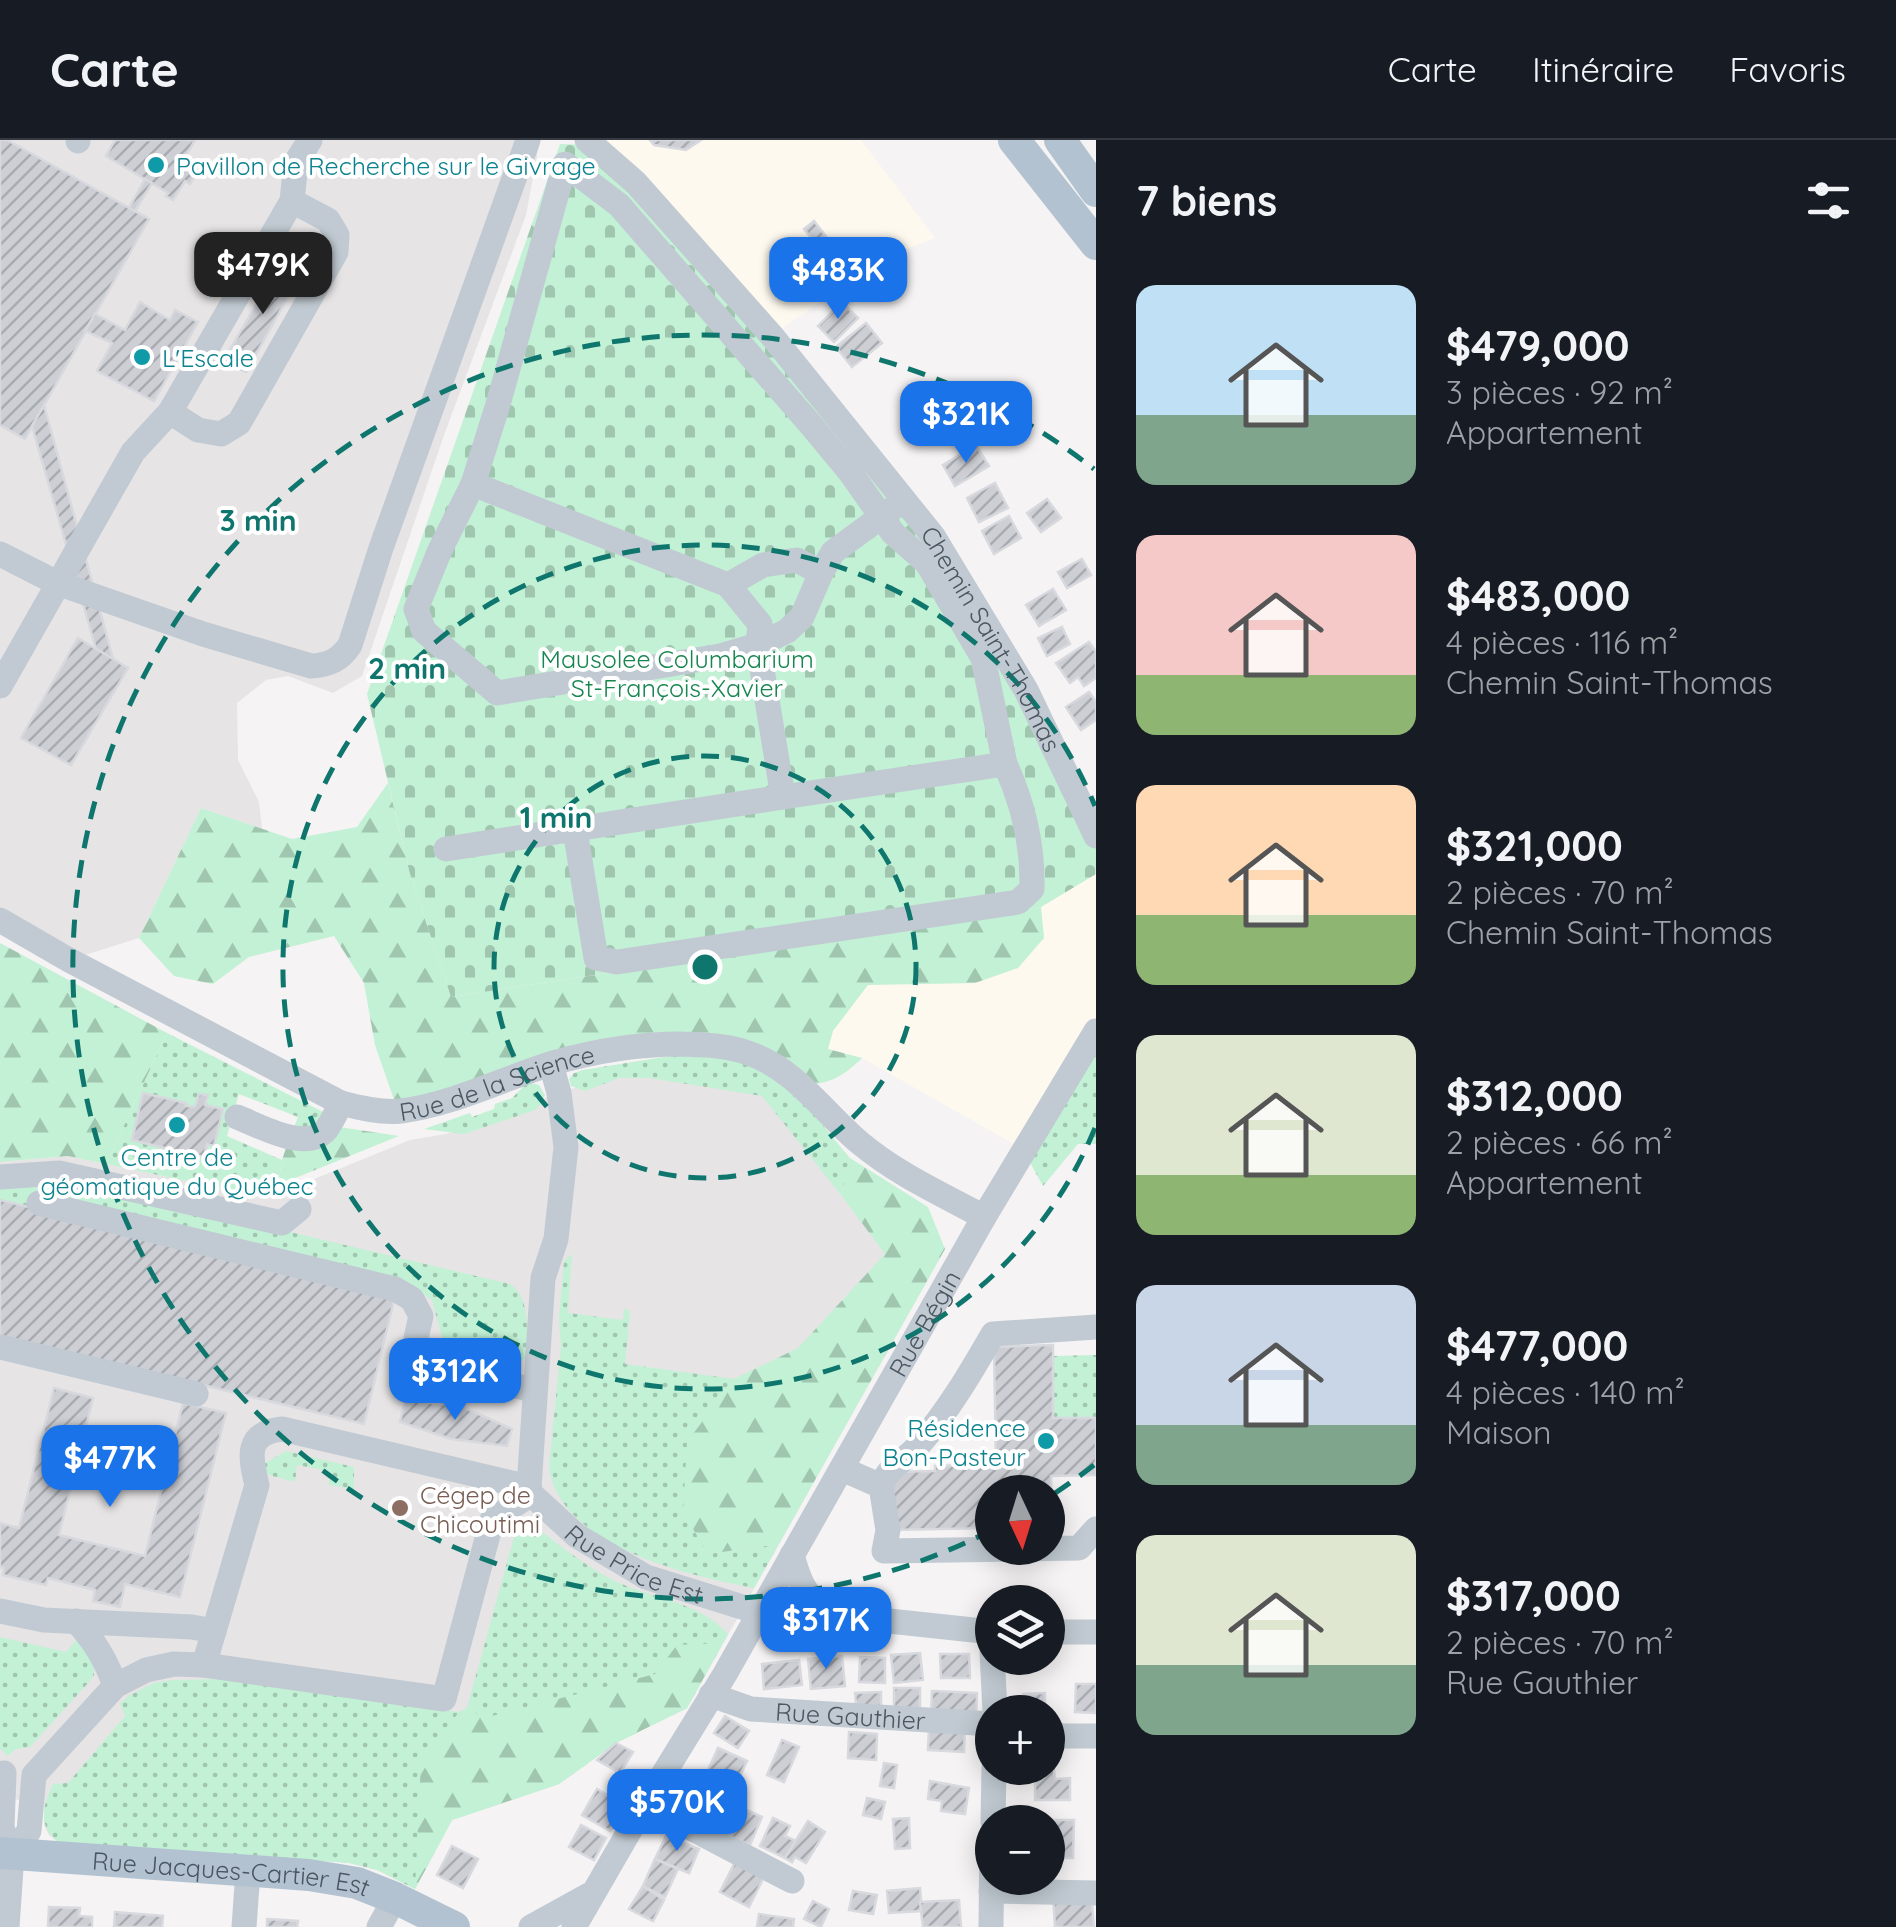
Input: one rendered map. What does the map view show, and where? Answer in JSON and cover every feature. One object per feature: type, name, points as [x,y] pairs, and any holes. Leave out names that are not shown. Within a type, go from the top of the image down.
[{"type":"main road","points":[[1014,140],[1095,242]]},
{"type":"main road","points":[[1060,140],[1096,191]]},
{"type":"main road","name":"Rue Jacques-Cartier Est","points":[[6,1854],[308,1875],[356,1882],[454,1927]]},
{"type":"street","points":[[0,686],[133,452],[170,412],[292,201],[296,162],[310,140]]},
{"type":"street","points":[[0,554],[58,583],[204,634],[312,666],[323,666],[343,655],[350,646],[381,548],[528,140]]},
{"type":"street","name":"Chemin Saint-Thomas","points":[[587,140],[636,183],[772,336],[933,536],[1026,690],[1096,836]]},
{"type":"street","points":[[576,830],[596,958],[618,962],[1018,902],[1032,889],[1032,863],[1016,789],[1005,764],[983,658],[927,564],[892,533],[880,517],[840,460],[679,272],[618,205],[565,164],[473,484],[416,608],[424,631],[497,693],[720,656],[787,632],[802,617],[833,552],[880,517],[904,500]]},
{"type":"street","points":[[170,412],[198,430],[220,434],[239,423],[336,252],[337,234],[328,220],[292,201]]},
{"type":"street","points":[[473,484],[728,585],[760,624],[758,645],[782,797]]},
{"type":"street","points":[[728,585],[763,566],[797,560],[821,574]]},
{"type":"street","points":[[446,849],[1005,764]]},
{"type":"street","name":"Rue de la Science","points":[[0,920],[340,1103],[367,1109],[398,1111],[434,1104],[551,1064],[606,1050],[655,1044],[702,1045],[746,1052],[790,1076],[859,1142],[901,1173],[984,1216]]},
{"type":"street","name":"Rue Bégin","points":[[574,1927],[725,1674],[984,1216],[1096,1031]]},
{"type":"street","points":[[6,1854],[30,1831],[34,1775],[115,1686],[146,1670],[174,1664],[204,1665],[444,1699],[492,1520],[522,1488],[543,1278],[556,1239],[566,1147],[551,1064]]},
{"type":"street","points":[[236,1117],[285,1136],[308,1139],[325,1131],[340,1103]]},
{"type":"street","points":[[0,1178],[59,1173],[282,1223],[298,1209]]},
{"type":"street","points":[[39,1203],[396,1289],[412,1298],[422,1316],[416,1338],[424,1354],[438,1368],[534,1390]]},
{"type":"street","points":[[1096,1327],[992,1334],[958,1394],[915,1449],[887,1472],[881,1486],[888,1530],[884,1551],[1079,1548],[1096,1529]]},
{"type":"street","points":[[0,1347],[196,1394]]},
{"type":"street","points":[[204,1665],[256,1484],[250,1457],[252,1446],[270,1430],[282,1429],[522,1488]]},
{"type":"street","points":[[842,1469],[881,1486]]},
{"type":"street","name":"Rue Price Est","points":[[522,1488],[576,1536],[646,1576],[758,1612],[833,1614],[975,1630]]},
{"type":"street","points":[[792,1555],[810,1598],[833,1614]]},
{"type":"street","points":[[0,1611],[44,1620],[192,1627],[214,1632]]},
{"type":"street","points":[[76,1621],[103,1658],[115,1686]]},
{"type":"street","points":[[1065,1632],[1096,1632]]},
{"type":"street","name":"Rue Gauthier","points":[[711,1694],[751,1709],[975,1723]]},
{"type":"street","points":[[1065,1736],[1096,1736]]},
{"type":"street","points":[[8,1927],[2,1770],[34,1775]]},
{"type":"street","points":[[645,1804],[792,1881]]},
{"type":"street","points":[[244,1927],[248,1871]]},
{"type":"street","points":[[1065,1892],[1096,1893]]},
{"type":"street","points":[[531,1927],[594,1893]]},
{"type":"street","points":[[991,1895],[991,1927]]},
{"type":"street","points":[[378,1927],[395,1898]]},
{"type":"shaded area","points":[[0,140],[540,140],[526,215],[444,435],[362,676],[333,693],[288,676],[266,680],[237,703],[238,760],[259,802],[262,829],[201,808],[139,938],[69,960],[0,920]]},
{"type":"shaded area","points":[[587,140],[861,140],[935,238],[880,259],[772,336]]},
{"type":"shaded area","points":[[1096,874],[1096,1031],[1023,1149],[862,1058],[827,1049],[833,1031],[868,984],[975,983],[1044,938],[1041,907]]},
{"type":"shaded area","name":"Cégep de Chicoutimi","points":[[651,1063],[732,1065],[818,1131],[945,1249],[687,1708],[616,1743],[559,1784],[452,1820],[415,1889],[377,1870],[349,1863],[58,1842],[44,1825],[44,1802],[0,1798],[0,1162],[68,1156],[268,1198],[410,1140],[446,1134]]},
{"type":"green space","name":"Mausolee Columbarium St-François-Xavier","points":[[560,144],[594,145],[933,536],[1096,836],[1096,874],[1041,907],[451,997],[410,874],[367,694]]},
{"type":"green space","points":[[388,783],[410,874],[451,997],[1041,907],[1044,938],[1018,968],[975,983],[868,985],[833,1031],[828,1049],[862,1058],[828,1081],[802,1086],[776,1065],[655,1044],[398,1111],[375,1045],[364,983],[334,936],[249,957],[213,984],[174,976],[139,938],[201,808],[292,839],[357,827]]},
{"type":"green space","points":[[0,943],[167,1033],[106,1164],[68,1156],[0,1162]]},
{"type":"green space","points":[[1096,1031],[1096,1144],[1078,1144],[1043,1186],[1023,1150]]},
{"type":"green space","points":[[167,1033],[327,1114],[322,1124],[293,1130],[298,1117],[239,1094],[227,1136],[282,1160],[278,1185],[268,1198],[106,1164]]},
{"type":"green space","points":[[682,1054],[745,1063],[791,1090],[850,1158],[841,1195],[762,1096],[649,1078],[619,1078],[585,1091],[571,1086],[569,1079],[583,1070]]},
{"type":"green space","points":[[528,1082],[539,1085],[545,1095],[535,1110],[464,1134],[424,1129],[494,1109],[495,1104],[512,1098]]},
{"type":"green space","points":[[339,1127],[399,1136],[278,1185],[287,1145]]},
{"type":"green space","points":[[850,1158],[928,1207],[945,1249],[779,1544],[708,1554],[683,1512],[687,1442],[734,1379],[798,1348],[885,1254],[841,1195]]},
{"type":"green space","points":[[70,1180],[510,1284],[525,1307],[527,1356],[515,1368],[446,1352],[432,1300],[415,1289],[0,1200],[0,1185]]},
{"type":"green space","points":[[572,1254],[568,1313],[623,1320],[624,1308],[630,1312],[625,1364],[734,1379],[687,1443],[708,1554],[779,1544],[754,1588],[696,1575],[630,1552],[601,1537],[576,1517],[558,1494],[549,1466],[561,1347],[564,1261]]},
{"type":"green space","points":[[1096,1355],[1096,1418],[1053,1418],[1053,1356]]},
{"type":"green space","points":[[286,1451],[354,1467],[354,1489],[329,1485],[329,1471],[297,1465],[295,1482],[269,1475],[262,1465]]},
{"type":"green space","points":[[523,1517],[607,1577],[702,1613],[728,1634],[687,1708],[616,1743],[559,1784],[452,1820],[415,1889],[377,1870],[349,1863],[58,1842],[51,1836],[44,1815],[53,1784],[68,1783],[125,1716],[120,1704],[154,1683],[225,1679],[459,1712],[467,1708],[517,1526]]},
{"type":"green space","points":[[0,1637],[66,1652],[77,1639],[93,1656],[94,1675],[90,1681],[30,1747],[16,1749],[7,1756],[0,1748]]},
{"type":"green space","points":[[723,1643],[687,1708],[616,1743],[559,1784],[452,1820],[415,1889],[421,1761],[459,1712],[467,1708],[484,1718],[655,1674],[677,1645]]},
{"type":"building","points":[[0,140],[7,140],[149,219],[25,439],[0,425]]},
{"type":"building","name":"Pavillon de Recherche sur le Givrage","points":[[115,140],[195,140],[183,161],[198,170],[173,200],[166,196],[168,193],[106,156]]},
{"type":"building","points":[[650,140],[701,140],[686,150],[654,145]]},
{"type":"building","points":[[145,179],[152,183],[135,211],[129,208]]},
{"type":"building","points":[[814,221],[829,240],[819,248],[804,229]]},
{"type":"building","points":[[779,245],[797,269],[788,276],[770,252]]},
{"type":"building","points":[[281,261],[302,272],[246,372],[223,362]]},
{"type":"building","name":"L'Escale","points":[[140,302],[170,320],[175,310],[198,322],[154,401],[97,371],[112,343],[85,331],[95,314],[125,330]]},
{"type":"building","points":[[842,302],[858,318],[834,342],[818,326]]},
{"type":"building","points":[[866,323],[882,343],[852,367],[836,347]]},
{"type":"building","points":[[44,405],[113,659],[96,649],[32,426]]},
{"type":"building","points":[[976,445],[989,466],[955,486],[943,465]]},
{"type":"building","points":[[995,483],[1008,508],[979,522],[967,498]]},
{"type":"building","points":[[1047,499],[1061,518],[1041,532],[1027,513]]},
{"type":"building","points":[[1009,516],[1021,538],[994,554],[982,531]]},
{"type":"building","points":[[1082,559],[1091,575],[1067,588],[1058,572]]},
{"type":"building","points":[[1053,589],[1066,610],[1039,626],[1026,605]]},
{"type":"building","points":[[1062,627],[1070,644],[1047,656],[1038,638]]},
{"type":"building","points":[[78,638],[128,668],[71,765],[21,738]]},
{"type":"building","points":[[1089,642],[1096,652],[1096,678],[1084,686],[1078,677],[1070,683],[1056,663]]},
{"type":"building","points":[[1089,692],[1096,702],[1096,720],[1081,730],[1066,707]]},
{"type":"building","name":"Centre de géomatique du Québec","points":[[143,1093],[195,1107],[199,1094],[208,1095],[205,1105],[223,1109],[214,1146],[207,1144],[204,1157],[180,1152],[179,1157],[168,1155],[169,1149],[132,1140]]},
{"type":"building","points":[[0,1200],[395,1296],[364,1424],[0,1336]]},
{"type":"building","name":"Résidence Bon-Pasteur","points":[[1053,1345],[1053,1418],[1096,1418],[1096,1475],[975,1475],[975,1528],[888,1530],[887,1472],[996,1464],[994,1347]]},
{"type":"building","points":[[54,1388],[93,1398],[59,1535],[145,1556],[183,1403],[226,1413],[180,1597],[125,1584],[120,1607],[93,1601],[95,1590],[48,1578],[46,1585],[3,1575],[0,1523],[19,1528]]},
{"type":"building","points":[[405,1400],[461,1406],[512,1429],[507,1446],[451,1439],[400,1422]]},
{"type":"building","points":[[920,1653],[923,1680],[894,1683],[891,1655]]},
{"type":"building","points":[[940,1654],[969,1654],[970,1678],[941,1678]]},
{"type":"building","points":[[842,1656],[845,1686],[811,1689],[808,1659]]},
{"type":"building","points":[[860,1657],[885,1658],[885,1683],[859,1682]]},
{"type":"building","points":[[799,1660],[802,1685],[764,1689],[762,1664]]},
{"type":"building","points":[[1076,1684],[1096,1684],[1096,1713],[1075,1712]]},
{"type":"building","points":[[894,1688],[920,1688],[920,1708],[894,1708]]},
{"type":"building","points":[[932,1691],[977,1693],[975,1719],[931,1717]]},
{"type":"building","points":[[881,1692],[881,1709],[856,1704],[855,1693]]},
{"type":"building","points":[[725,1716],[749,1731],[738,1748],[714,1733]]},
{"type":"building","points":[[965,1724],[964,1752],[928,1750],[929,1727]]},
{"type":"building","points":[[849,1732],[877,1734],[876,1760],[848,1758]]},
{"type":"building","points":[[782,1740],[799,1747],[784,1782],[767,1775]]},
{"type":"building","points":[[616,1743],[633,1752],[620,1773],[597,1760]]},
{"type":"building","points":[[718,1748],[747,1761],[737,1783],[708,1770]]},
{"type":"building","points":[[884,1763],[897,1765],[894,1788],[880,1786]]},
{"type":"building","points":[[1065,1778],[1070,1778],[1070,1800],[1035,1800],[1035,1785],[1065,1785]]},
{"type":"building","points":[[930,1781],[969,1788],[965,1814],[941,1811],[942,1801],[928,1799]]},
{"type":"building","points":[[700,1787],[724,1800],[710,1827],[685,1815]]},
{"type":"building","points":[[597,1789],[625,1805],[610,1831],[582,1815]]},
{"type":"building","points":[[867,1798],[885,1802],[881,1819],[863,1815]]},
{"type":"building","points":[[742,1808],[762,1817],[750,1845],[729,1836]]},
{"type":"building","points":[[773,1818],[790,1826],[785,1836],[796,1841],[785,1858],[760,1846]]},
{"type":"building","points":[[909,1818],[910,1848],[895,1849],[893,1819]]},
{"type":"building","points":[[1065,1820],[1074,1820],[1073,1858],[1065,1858]]},
{"type":"building","points":[[808,1821],[825,1832],[806,1863],[795,1857],[792,1862],[785,1858]]},
{"type":"building","points":[[581,1825],[606,1838],[594,1860],[569,1847]]},
{"type":"building","points":[[666,1836],[699,1849],[689,1873],[655,1859]]},
{"type":"building","points":[[452,1846],[478,1859],[463,1888],[437,1875]]},
{"type":"building","points":[[655,1859],[678,1869],[665,1897],[643,1886]]},
{"type":"building","points":[[735,1862],[764,1877],[749,1907],[720,1892]]},
{"type":"building","points":[[643,1886],[664,1900],[653,1921],[629,1909]]},
{"type":"building","points":[[920,1888],[922,1911],[889,1913],[887,1891]]},
{"type":"building","points":[[853,1891],[877,1895],[873,1914],[849,1910]]},
{"type":"building","points":[[1091,1893],[1094,1927],[1055,1927],[1053,1896]]},
{"type":"building","points":[[959,1900],[961,1927],[923,1927],[920,1902]]},
{"type":"building","points":[[813,1901],[829,1909],[821,1927],[804,1919]]},
{"type":"building","points":[[49,1907],[80,1908],[79,1916],[92,1917],[92,1927],[48,1927]]},
{"type":"building","points":[[115,1912],[163,1916],[162,1927],[114,1927]]},
{"type":"building","points":[[759,1914],[794,1919],[793,1927],[757,1927]]},
{"type":"building","points":[[267,1919],[298,1921],[297,1927],[267,1927]]},
{"type":"place","name":"Pavillon de Recherche sur le Givrage","points":[[156,165]]},
{"type":"place","name":"L'Escale","points":[[142,357]]},
{"type":"place","name":"Centre de géomatique du Québec","points":[[177,1125]]},
{"type":"place","name":"Résidence Bon-Pasteur","points":[[1046,1441]]},
{"type":"place","name":"Cégep de Chicoutimi","points":[[400,1508]]}]
